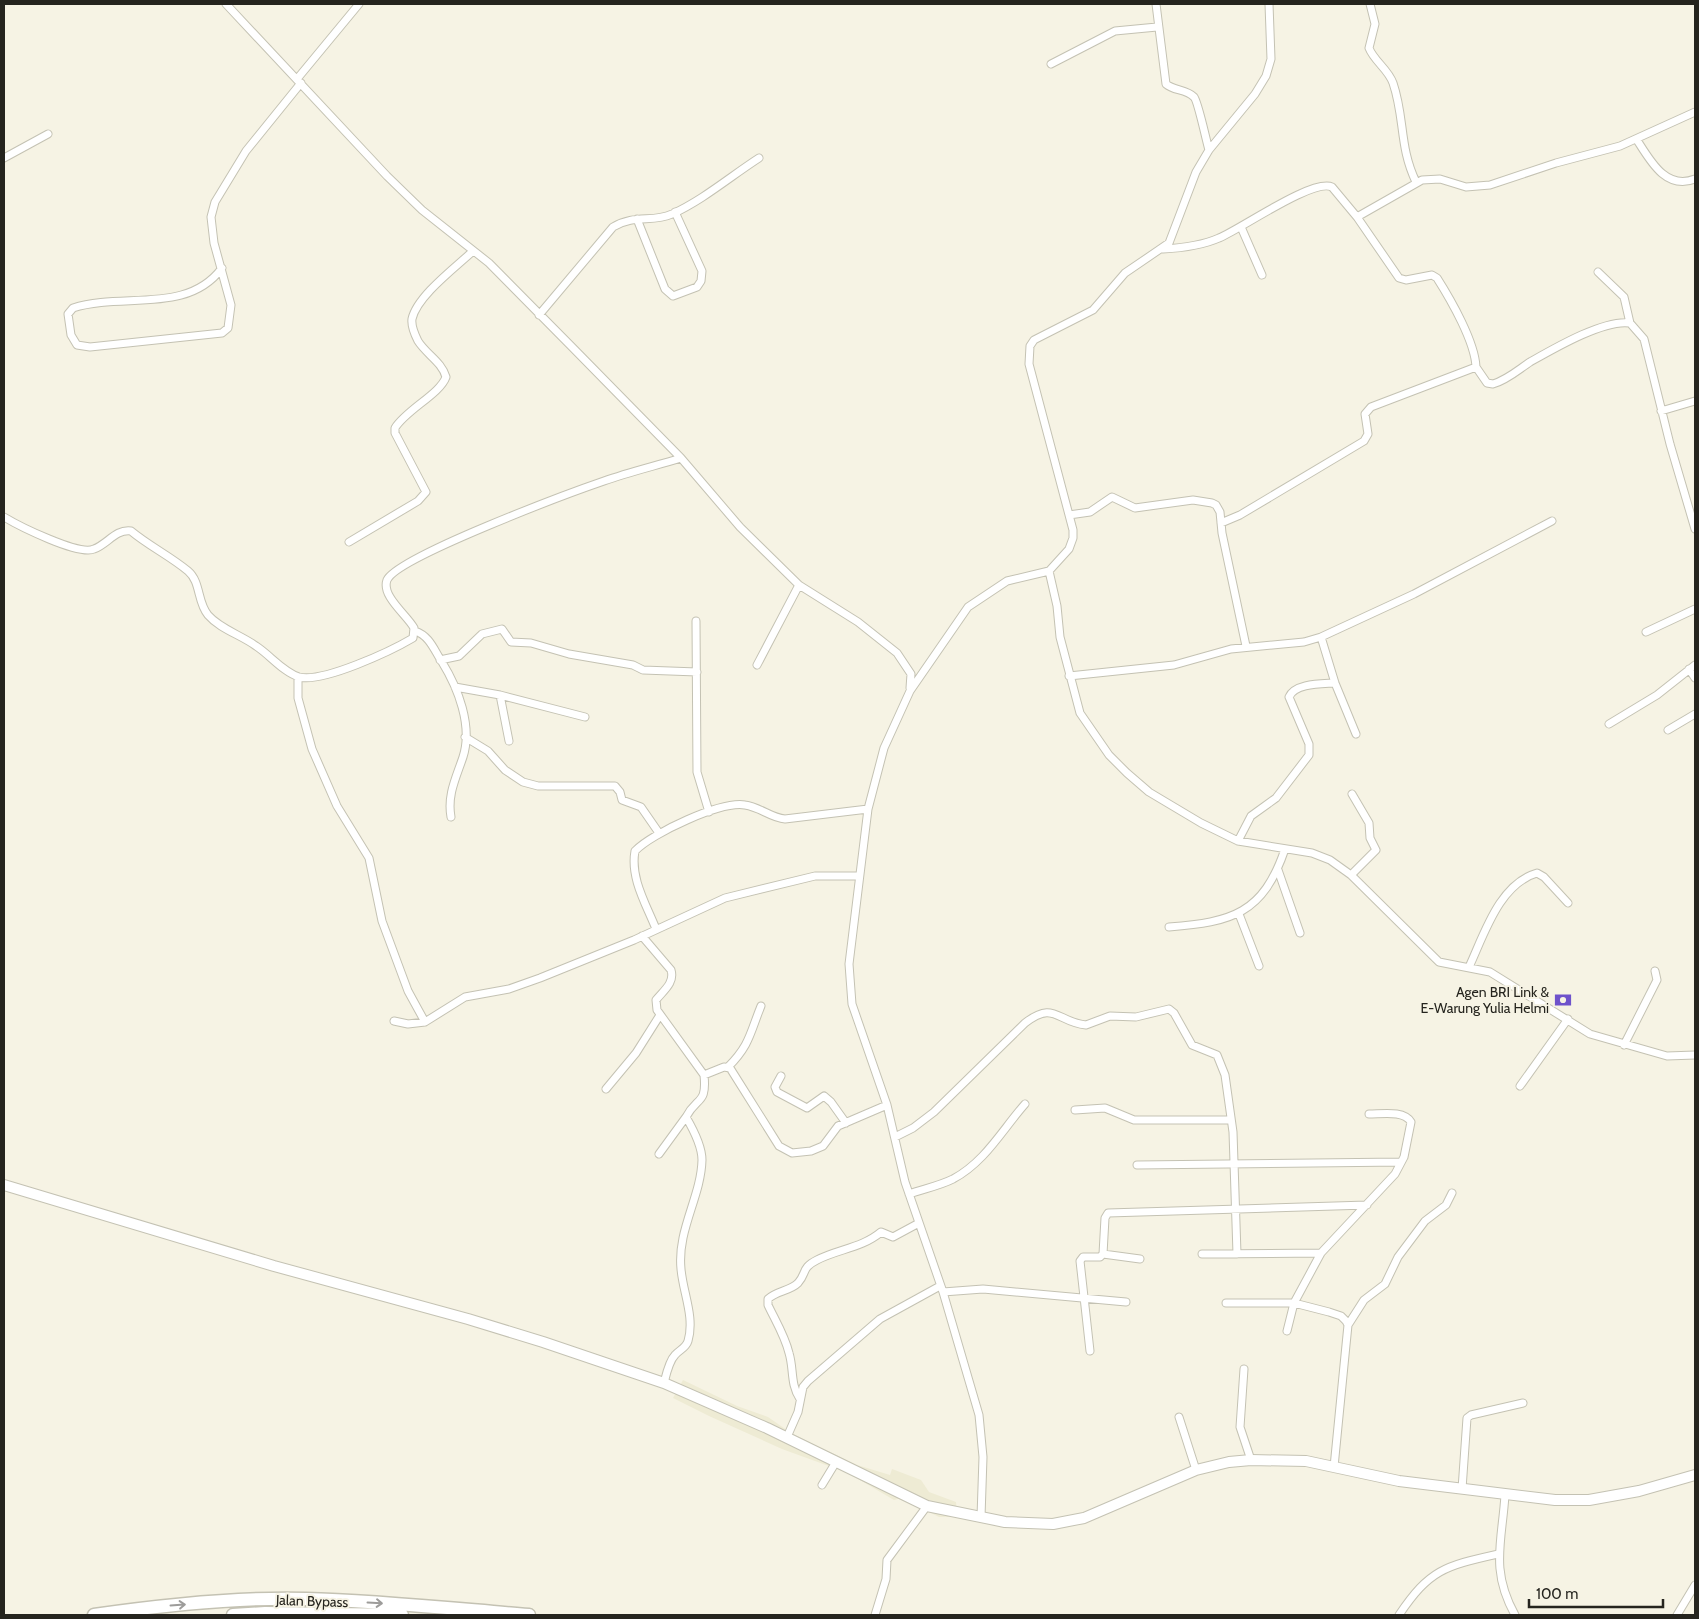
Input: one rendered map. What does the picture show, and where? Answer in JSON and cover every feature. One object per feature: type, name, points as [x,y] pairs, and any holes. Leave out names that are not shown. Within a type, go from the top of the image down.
[{"type":"highway","name":"Jalan Bypass","points":[[94,1615],[156,1607],[263,1599],[307,1599],[440,1606],[529,1615]]},
{"type":"highway","name":"Jalan Bypass","points":[[233,1615],[342,1613],[402,1615]]},
{"type":"street","points":[[226,4],[394,182],[422,210],[473,251],[539,315],[680,458],[740,526],[799,585],[858,622],[897,653],[911,674],[910,691]]},
{"type":"street","points":[[222,268],[213,281],[190,295],[73,308],[68,314],[72,335],[77,345],[90,347],[222,333],[228,328],[231,305],[210,217],[216,202],[246,152],[360,4]]},
{"type":"street","points":[[1156,4],[1157,27],[1166,84],[1171,89],[1186,92],[1196,98],[1209,150]]},
{"type":"street","points":[[981,1517],[983,1457],[979,1415],[942,1289],[909,1194],[887,1105],[860,1028],[849,981],[858,876],[868,809],[884,748],[910,691],[968,607],[1007,581],[1049,571],[1069,549],[1073,538],[1069,515],[1028,364],[1030,346],[1040,336],[1093,310],[1125,273],[1163,248],[1173,235],[1196,172],[1209,150],[1256,94],[1266,76],[1271,59],[1269,4]]},
{"type":"street","points":[[1370,4],[1375,24],[1369,48],[1385,68],[1393,84],[1405,157],[1416,182]]},
{"type":"street","points":[[1051,64],[1115,31],[1157,27]]},
{"type":"street","points":[[1357,218],[1416,182],[1434,179],[1466,187],[1490,185],[1637,140],[1695,112]]},
{"type":"street","points":[[4,158],[48,134]]},
{"type":"street","points":[[1637,140],[1653,165],[1666,178],[1685,183],[1695,179]]},
{"type":"street","points":[[539,315],[613,227],[630,219],[660,217],[675,212],[759,158]]},
{"type":"street","points":[[1163,248],[1178,248],[1209,242],[1241,227],[1292,198],[1322,185],[1332,187],[1357,218],[1399,278],[1406,280],[1432,275],[1437,278],[1468,339],[1476,367],[1487,384],[1493,384],[1551,350],[1596,330],[1618,322],[1630,322]]},
{"type":"street","points":[[637,219],[665,289],[673,296],[697,287],[702,276],[702,271],[675,212]]},
{"type":"street","points":[[1241,227],[1262,275]]},
{"type":"street","points":[[349,542],[418,501],[426,492],[395,433],[395,428],[441,386],[446,378],[440,365],[419,342],[412,318],[420,302],[473,251]]},
{"type":"street","points":[[1598,272],[1624,297],[1630,322],[1644,339],[1661,411],[1695,529]]},
{"type":"street","points":[[1221,523],[1240,515],[1364,441],[1368,434],[1365,414],[1371,407],[1476,367]]},
{"type":"street","points":[[1661,411],[1695,401]]},
{"type":"street","points":[[451,817],[452,784],[464,755],[463,711],[455,687],[428,639],[415,631],[412,624],[389,595],[386,586],[391,574],[419,556],[448,542],[605,480],[680,458]]},
{"type":"street","points":[[1069,515],[1090,512],[1112,497],[1134,508],[1198,501],[1216,506],[1220,512],[1246,646]]},
{"type":"street","points":[[4,517],[48,539],[88,550],[96,549],[121,530],[131,531],[188,571],[196,583],[202,606],[212,619],[256,646],[298,676],[320,678],[328,675],[410,640],[413,638],[415,631]]},
{"type":"street","points":[[1069,676],[1174,665],[1246,646],[1304,642],[1414,594],[1552,521]]},
{"type":"street","points":[[1049,571],[1057,606],[1060,636],[1080,713],[1109,755],[1149,792],[1180,811],[1238,841],[1322,857],[1351,875],[1434,958],[1445,965],[1469,967],[1490,972],[1590,1034],[1667,1056],[1695,1055]]},
{"type":"street","points":[[757,665],[799,585]]},
{"type":"street","points":[[1646,632],[1695,609]]},
{"type":"street","points":[[696,621],[697,772],[710,812]]},
{"type":"street","points":[[440,660],[459,656],[482,634],[502,629],[511,642],[531,643],[569,654],[633,665],[643,670],[697,672]]},
{"type":"street","points":[[1321,636],[1335,684],[1356,734]]},
{"type":"street","points":[[1608,724],[1657,694],[1692,667],[1695,678]]},
{"type":"street","points":[[298,676],[298,698],[312,749],[337,806],[368,858],[382,921],[408,991],[425,1022]]},
{"type":"street","points":[[1238,841],[1251,816],[1256,810],[1276,798],[1309,755],[1308,744],[1298,723],[1289,697],[1290,694],[1295,689],[1335,684]]},
{"type":"street","points":[[455,687],[500,695],[584,717]]},
{"type":"street","points":[[500,695],[509,740]]},
{"type":"street","points":[[1668,730],[1695,714]]},
{"type":"street","points":[[465,738],[488,751],[505,770],[523,782],[556,786],[609,784],[615,786],[620,792],[622,800],[628,804],[637,805],[645,811],[659,833]]},
{"type":"street","points":[[1351,875],[1376,850],[1370,838],[1368,824],[1352,794]]},
{"type":"street","points":[[656,929],[635,876],[633,863],[635,851],[659,833],[724,806],[747,805],[776,818],[786,819],[868,809]]},
{"type":"street","points":[[1169,926],[1214,923],[1239,914],[1263,893],[1278,870],[1285,849]]},
{"type":"street","points":[[1278,870],[1300,933]]},
{"type":"street","points":[[1469,967],[1500,903],[1511,889],[1531,875],[1537,873],[1544,877],[1568,903]]},
{"type":"street","points":[[394,1021],[408,1024],[425,1022],[465,997],[509,989],[642,936],[725,898],[815,876],[858,876]]},
{"type":"street","points":[[1239,914],[1259,966]]},
{"type":"street","points":[[642,936],[671,970],[673,975],[669,986],[656,1000],[655,1005],[660,1015],[704,1075],[705,1094],[659,1154]]},
{"type":"street","points":[[1624,1045],[1657,980],[1655,971]]},
{"type":"street","points":[[704,1075],[728,1067],[743,1052],[751,1036],[761,1006]]},
{"type":"street","points":[[895,1137],[925,1120],[1037,1015],[1046,1012],[1086,1025],[1110,1016],[1136,1017],[1169,1009],[1174,1013],[1190,1044],[1213,1052],[1219,1059],[1225,1075],[1233,1132],[1237,1254]]},
{"type":"street","points":[[606,1089],[636,1053],[660,1015]]},
{"type":"street","points":[[1520,1086],[1568,1019]]},
{"type":"street","points":[[728,1067],[737,1077],[779,1146],[785,1150],[801,1153],[823,1146],[833,1131],[846,1122],[887,1105]]},
{"type":"street","points":[[782,1076],[775,1087],[777,1092],[807,1108],[824,1096],[846,1122]]},
{"type":"street","points":[[909,1194],[950,1180],[974,1164],[989,1149],[1025,1104]]},
{"type":"street","points":[[1075,1110],[1105,1108],[1134,1120],[1230,1120]]},
{"type":"street","points":[[1287,1331],[1294,1303],[1321,1253],[1385,1187],[1404,1158],[1410,1119],[1404,1115],[1369,1114]]},
{"type":"street","points":[[664,1383],[672,1358],[688,1342],[690,1323],[680,1269],[685,1223],[699,1178],[702,1158],[693,1130],[686,1117]]},
{"type":"street","points":[[1137,1166],[1401,1162]]},
{"type":"street","points":[[4,1185],[274,1266],[468,1319],[664,1383],[786,1437],[927,1506],[1005,1522],[1053,1524],[1084,1518],[1196,1470],[1228,1462],[1251,1460],[1306,1461],[1399,1481],[1555,1500],[1589,1500],[1639,1491],[1695,1475]]},
{"type":"street","points":[[1334,1467],[1348,1325],[1364,1300],[1385,1284],[1398,1257],[1425,1222],[1446,1205],[1452,1193]]},
{"type":"street","points":[[1104,1254],[1105,1218],[1111,1212],[1367,1205]]},
{"type":"street","points":[[800,1399],[792,1383],[793,1367],[789,1350],[768,1305],[768,1298],[798,1283],[804,1270],[817,1260],[840,1250],[864,1243],[882,1232],[893,1237],[919,1223]]},
{"type":"street","points":[[1202,1254],[1321,1253]]},
{"type":"street","points":[[1090,1351],[1079,1273],[1081,1258],[1100,1257],[1104,1254],[1140,1259]]},
{"type":"street","points":[[786,1437],[798,1412],[803,1387],[808,1381],[880,1319],[942,1289],[983,1289],[1126,1302]]},
{"type":"street","points":[[1226,1303],[1294,1303],[1342,1316],[1348,1325]]},
{"type":"street","points":[[1244,1370],[1240,1427],[1251,1460]]},
{"type":"street","points":[[1462,1489],[1467,1418],[1471,1415],[1523,1402]]},
{"type":"street","points":[[1179,1417],[1196,1470]]},
{"type":"street","points":[[822,1485],[836,1462]]},
{"type":"street","points":[[1505,1494],[1498,1554],[1505,1591],[1515,1615]]},
{"type":"street","points":[[875,1615],[886,1578],[886,1560],[927,1506]]},
{"type":"street","points":[[1399,1615],[1414,1593],[1431,1576],[1444,1568],[1498,1554]]},
{"type":"street","points":[[1677,1615],[1695,1585]]},
{"type":"shaded area","points":[[683,1380],[737,1406],[768,1417],[791,1433],[857,1465],[890,1475],[892,1469],[921,1480],[929,1492],[956,1502],[957,1517],[939,1517],[901,1498],[894,1500],[848,1473],[782,1449],[673,1398]]},
{"type":"place","name":"Agen BRI Link & E-Warung Yulia Helmi","points":[[1563,1000]]}]
